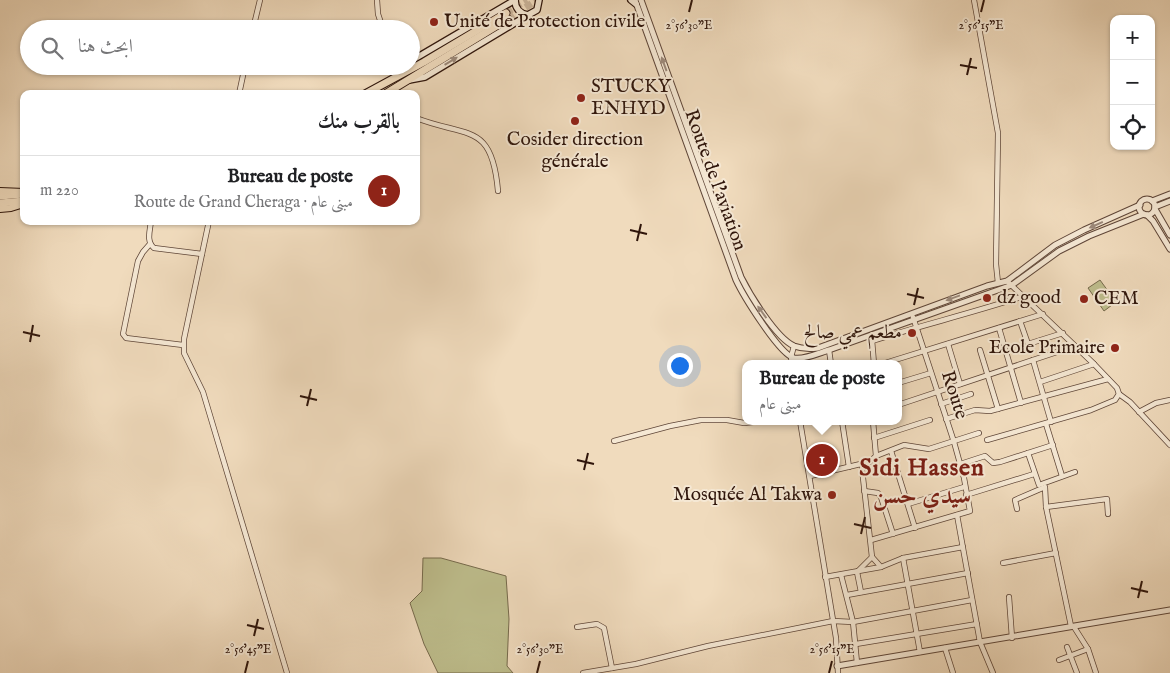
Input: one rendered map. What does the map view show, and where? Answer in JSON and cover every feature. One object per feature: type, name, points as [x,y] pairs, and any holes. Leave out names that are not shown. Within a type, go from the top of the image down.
[{"type":"highway","points":[[420,64],[506,13]]},
{"type":"highway","points":[[373,90],[402,75]]},
{"type":"highway","points":[[390,90],[403,75]]},
{"type":"highway","points":[[0,196],[20,194]]},
{"type":"highway","points":[[0,203],[20,202]]},
{"type":"main road","points":[[503,0],[506,13]]},
{"type":"main road","points":[[420,56],[506,13],[515,0]]},
{"type":"main road","points":[[515,0],[517,9],[522,13],[528,14]]},
{"type":"main road","points":[[406,75],[416,79],[425,76],[534,12],[541,1]]},
{"type":"main road","points":[[0,191],[20,193]]},
{"type":"main road","points":[[0,209],[11,208],[20,204]]},
{"type":"street","points":[[255,20],[260,0]]},
{"type":"street","points":[[376,0],[380,20]]},
{"type":"street","points":[[974,0],[998,133],[996,264],[998,283]]},
{"type":"street","points":[[636,1],[741,277],[755,302],[780,335],[794,346],[818,348],[912,312],[998,283],[1010,283],[1055,246],[1140,204],[1145,199],[1152,200],[1170,194]]},
{"type":"street","name":"Route de l'aviation","points":[[636,1],[736,280],[751,306],[791,357]]},
{"type":"street","points":[[240,90],[243,75]]},
{"type":"street","points":[[420,119],[474,135],[484,143],[491,154],[498,191]]},
{"type":"street","points":[[1152,200],[1170,235]]},
{"type":"street","points":[[791,357],[800,358],[828,350],[1010,283],[1059,251],[1089,236],[1152,213],[1155,208],[1170,201]]},
{"type":"street","points":[[1140,204],[1140,209],[1153,221],[1170,250]]},
{"type":"street","points":[[151,225],[150,244],[156,248],[202,254]]},
{"type":"street","points":[[207,225],[183,345],[186,357],[203,392],[287,673]]},
{"type":"street","points":[[150,244],[138,261],[123,334],[126,338],[183,345]]},
{"type":"street","points":[[1010,283],[1094,364],[1117,388],[1119,394],[1130,402],[1170,446]]},
{"type":"street","points":[[872,341],[916,326],[980,311],[1024,296]]},
{"type":"street","name":"Route","points":[[912,312],[940,404],[954,442],[966,494]]},
{"type":"street","points":[[895,360],[1043,314]]},
{"type":"street","points":[[1020,321],[1028,344],[1063,333]]},
{"type":"street","points":[[999,328],[1021,403]]},
{"type":"street","points":[[870,335],[874,360]]},
{"type":"street","points":[[948,344],[960,384]]},
{"type":"street","points":[[791,360],[794,346]]},
{"type":"street","points":[[902,404],[1075,346]]},
{"type":"street","points":[[828,350],[830,360]]},
{"type":"street","points":[[980,350],[998,409]]},
{"type":"street","points":[[1033,360],[1062,476]]},
{"type":"street","points":[[1040,382],[1094,364]]},
{"type":"street","points":[[902,382],[931,373]]},
{"type":"street","points":[[946,419],[975,410],[990,411],[1044,398],[1108,379]]},
{"type":"street","points":[[940,404],[971,394]]},
{"type":"street","points":[[988,440],[1049,423],[1108,403],[1115,400],[1119,394]]},
{"type":"street","points":[[1139,412],[1156,403],[1170,400]]},
{"type":"street","points":[[614,442],[670,426],[701,420],[727,420],[742,423]]},
{"type":"street","points":[[874,438],[930,420]]},
{"type":"street","points":[[801,425],[836,638],[838,673]]},
{"type":"street","points":[[843,425],[849,467]]},
{"type":"street","points":[[873,425],[876,456]]},
{"type":"street","points":[[881,567],[872,557],[862,469],[876,456],[904,446],[928,449],[979,433]]},
{"type":"street","points":[[939,471],[985,456],[993,463],[1000,462],[1053,445]]},
{"type":"street","points":[[891,451],[915,528]]},
{"type":"street","points":[[1028,453],[1039,485],[1075,472]]},
{"type":"street","points":[[810,476],[869,462]]},
{"type":"street","points":[[871,540],[970,511],[966,494],[1034,474]]},
{"type":"street","points":[[908,504],[964,487]]},
{"type":"street","points":[[1017,509],[1015,500],[1045,487],[1046,507],[1073,626],[1088,649],[1096,673]]},
{"type":"street","points":[[864,491],[878,492],[893,534]]},
{"type":"street","points":[[1046,507],[1107,499],[1108,514]]},
{"type":"street","points":[[957,515],[980,642],[992,673]]},
{"type":"street","points":[[825,578],[881,567],[903,558],[963,548]]},
{"type":"street","points":[[1003,563],[1056,554]]},
{"type":"street","points":[[857,572],[872,557]]},
{"type":"street","points":[[903,558],[920,652]]},
{"type":"street","points":[[857,572],[861,592]]},
{"type":"street","points":[[847,595],[968,573]]},
{"type":"street","points":[[841,575],[853,622],[857,663]]},
{"type":"street","points":[[1009,596],[1012,638]]},
{"type":"street","points":[[583,673],[636,664],[708,646],[833,621],[853,622],[972,600]]},
{"type":"street","points":[[837,666],[1170,610]]},
{"type":"street","points":[[577,627],[595,624],[602,626],[605,632],[612,668]]},
{"type":"street","points":[[856,644],[977,624]]},
{"type":"street","points":[[1066,647],[1077,673]]},
{"type":"street","points":[[945,648],[953,673]]},
{"type":"street","points":[[1059,660],[1088,649]]},
{"type":"green space","points":[[1100,280],[1116,302],[1104,311],[1088,288]]},
{"type":"green space","points":[[423,558],[441,558],[506,576],[509,619],[507,666],[513,673],[438,673],[424,644],[410,603],[422,591]]},
{"type":"tunnel","points":[[506,13],[527,0]]},
{"type":"tunnel","points":[[508,19],[537,0]]},
{"type":"place","name":"Unité de Protection civile","points":[[434,22]]},
{"type":"place","name":"STUCKY ENHYD","points":[[581,98]]},
{"type":"place","name":"Cosider direction générale","points":[[575,121]]},
{"type":"place","name":"dz good","points":[[987,298]]},
{"type":"place","name":"CEM","points":[[1084,299]]},
{"type":"place","name":"مطعم عمي صالح","points":[[912,333]]},
{"type":"place","name":"Ecole Primaire","points":[[1115,348]]},
{"type":"place","name":"Bureau de poste","points":[[822,460]]},
{"type":"place","name":"Mosquée Al Takwa","points":[[832,495]]},
{"type":"district","name":"Sidi Hassen سيدي حسن","points":[[922,482]]}]
